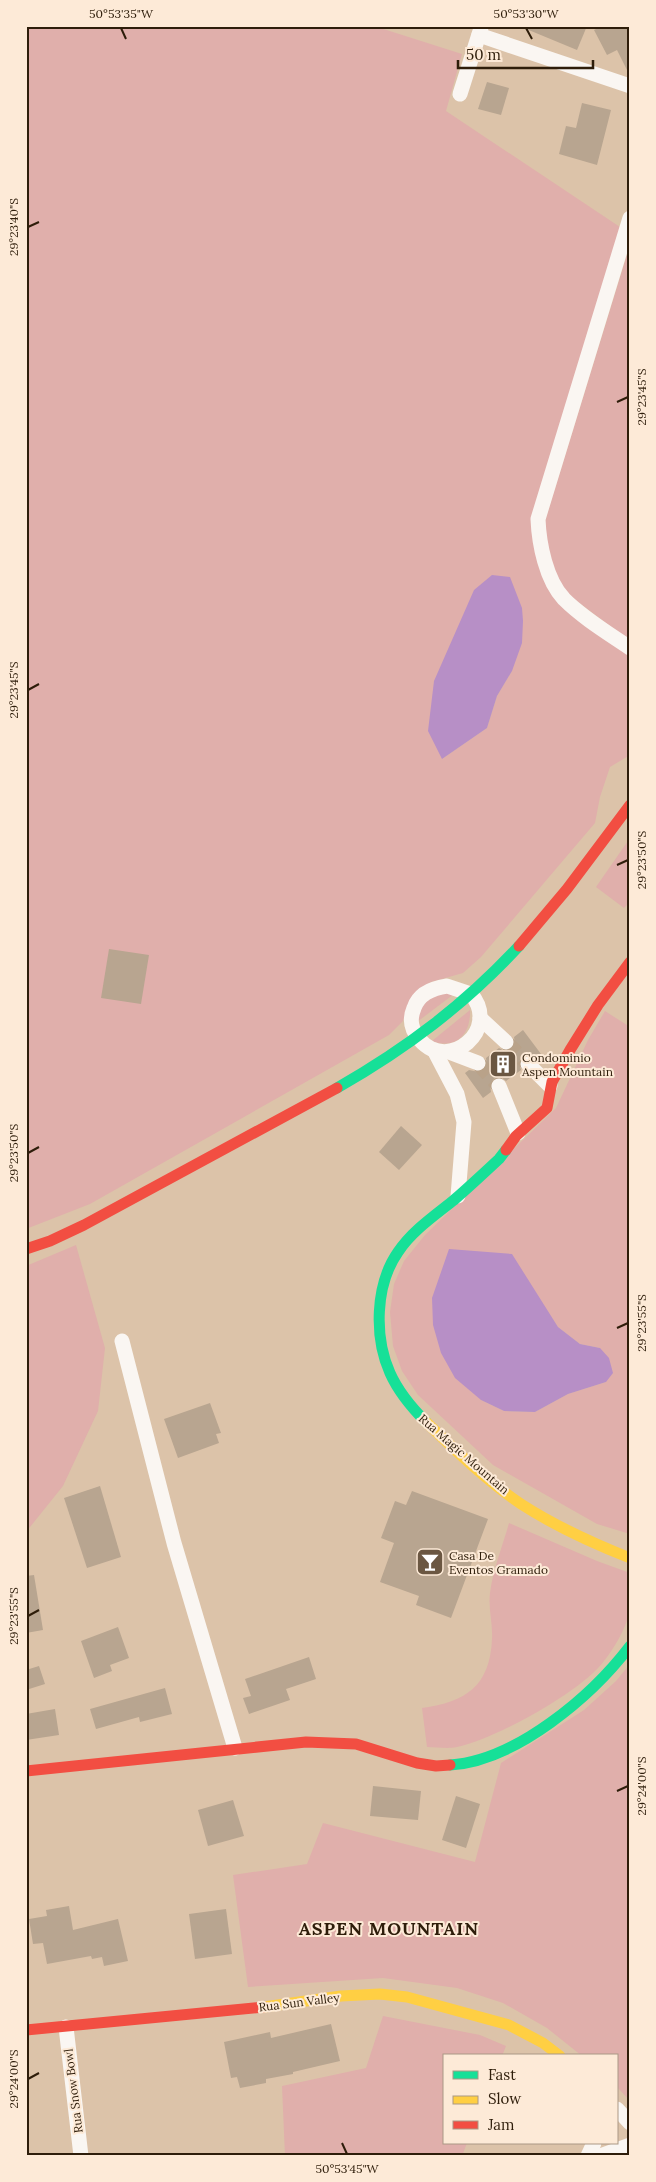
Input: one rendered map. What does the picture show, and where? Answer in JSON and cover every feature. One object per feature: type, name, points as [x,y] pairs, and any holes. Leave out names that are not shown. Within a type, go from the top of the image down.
[{"type":"street","points":[[460,94],[480,31],[630,86]]},
{"type":"street","points":[[630,218],[538,519],[544,560],[562,598],[630,648]]},
{"type":"street","points":[[26,1249],[94,1219],[182,1172],[376,1064],[417,1037],[471,994],[536,928],[596,852],[630,805]]},
{"type":"street","name":"Rua Magic Mountain","points":[[630,962],[600,999],[579,1032],[550,1086],[551,1098],[546,1110],[518,1133],[500,1158],[425,1223],[403,1245],[391,1263],[381,1288],[379,1326],[382,1353],[392,1378],[404,1398],[421,1418],[485,1476],[520,1503],[555,1524],[597,1545],[630,1558]]},
{"type":"street","points":[[441,1051],[464,1046],[474,1036],[480,1018],[479,1008],[471,994],[447,986],[435,988],[424,994],[415,1004],[411,1016],[411,1028],[424,1044],[441,1051],[478,1063]]},
{"type":"street","points":[[480,1018],[506,1042]]},
{"type":"street","points":[[441,1051],[457,1094],[464,1122],[458,1196]]},
{"type":"street","points":[[528,1064],[550,1086]]},
{"type":"street","points":[[499,1086],[518,1133]]},
{"type":"street","points":[[122,1341],[174,1543],[235,1748]]},
{"type":"street","points":[[26,1771],[306,1742],[340,1742],[361,1745],[414,1763],[438,1766],[466,1764],[503,1752],[578,1701],[603,1680],[630,1646]]},
{"type":"street","name":"Rua Sun Valley","points":[[26,2030],[264,2007],[341,1996],[380,1994],[407,1997],[509,2025],[543,2043],[557,2054]]},
{"type":"street","name":"Rua Snow Bowl","points":[[66,2027],[81,2156]]},
{"type":"street","points":[[618,2110],[630,2123]]},
{"type":"street","points":[[588,2156],[594,2144]]},
{"type":"street","points":[[600,2156],[630,2145]]},
{"type":"shaded area","points":[[26,26],[374,26],[462,54],[446,111],[620,227],[533,518],[547,580],[630,654],[630,755],[610,767],[600,797],[595,823],[481,957],[463,973],[431,982],[421,988],[410,1002],[403,1021],[389,1035],[90,1204],[26,1229]],"holes":[[[512,671],[497,696],[487,728],[442,759]]]},
{"type":"shaded area","points":[[630,245],[630,641],[566,593],[548,559],[545,521]]},
{"type":"shaded area","points":[[492,575],[510,577],[522,608],[522,643],[512,671],[497,696],[487,728],[442,759],[428,731],[434,681],[474,590]]},
{"type":"shaded area","points":[[630,838],[630,902],[624,908],[596,887]]},
{"type":"shaded area","points":[[440,993],[454,994],[417,1022],[419,1012],[424,1004]]},
{"type":"shaded area","points":[[470,1010],[468,1026],[460,1038],[448,1043],[432,1041]]},
{"type":"shaded area","points":[[605,1011],[630,1027],[630,1534],[597,1524],[493,1465],[418,1395],[402,1371],[393,1346],[390,1312],[394,1284],[404,1261],[425,1235],[556,1108],[588,1040]],"holes":[[[543,1305],[558,1327],[580,1344],[600,1348],[606,1382],[568,1394],[535,1412],[504,1411],[481,1400]]]},
{"type":"shaded area","points":[[76,1245],[105,1348],[98,1411],[63,1486],[26,1532],[26,1266]]},
{"type":"shaded area","points":[[449,1249],[512,1254],[558,1327],[580,1344],[600,1348],[609,1358],[613,1373],[606,1382],[568,1394],[535,1412],[504,1411],[481,1400],[455,1378],[441,1353],[433,1325],[432,1298]]},
{"type":"shaded area","points":[[509,1523],[597,1561],[630,1573],[631,1604],[625,1626],[612,1650],[593,1673],[536,1713],[493,1735],[473,1742],[453,1748],[427,1747],[422,1708],[438,1705],[463,1696],[481,1680],[486,1669],[492,1639],[491,1584]]},
{"type":"shaded area","points":[[630,1664],[630,2101],[618,2088],[618,2054],[580,2054],[547,2028],[503,2003],[457,1988],[383,1978],[248,1987],[233,1875],[307,1864],[323,1823],[475,1862],[501,1763],[584,1710],[616,1681]]},
{"type":"shaded area","points":[[383,2016],[480,2035],[506,2046],[503,2054],[443,2054],[443,2144],[467,2144],[462,2156],[285,2156],[282,2086],[366,2068]]},
{"type":"building","points":[[519,26],[587,26],[577,50]]},
{"type":"building","points":[[602,26],[630,26],[630,76],[617,50],[607,55],[594,30]]},
{"type":"building","points":[[487,82],[509,88],[501,115],[478,109]]},
{"type":"building","points":[[582,103],[611,110],[597,165],[559,154],[566,126],[576,128]]},
{"type":"building","points":[[109,949],[149,955],[141,1004],[101,998]]},
{"type":"building","name":"Condominio Aspen Mountain","points":[[523,1030],[541,1054],[536,1058],[530,1055],[522,1057],[519,1062],[521,1070],[506,1081],[501,1077],[495,1078],[490,1084],[491,1092],[483,1098],[465,1073],[469,1070],[484,1071],[487,1066],[486,1058],[499,1048],[504,1051],[513,1049],[515,1044],[514,1037]]},
{"type":"building","points":[[401,1126],[422,1145],[399,1170],[379,1152]]},
{"type":"building","points":[[210,1403],[221,1433],[216,1434],[219,1443],[178,1458],[164,1419]]},
{"type":"building","points":[[100,1486],[121,1557],[87,1568],[64,1498]]},
{"type":"building","name":"Casa De Eventos Gramado","points":[[412,1491],[488,1519],[451,1618],[416,1605],[419,1596],[380,1582],[394,1543],[381,1538],[395,1501],[406,1505]]},
{"type":"building","points":[[34,1575],[43,1630],[26,1633],[26,1576]]},
{"type":"building","points":[[118,1627],[129,1658],[110,1665],[112,1671],[94,1678],[81,1641]]},
{"type":"building","points":[[309,1657],[316,1679],[286,1689],[290,1700],[249,1714],[243,1698],[251,1696],[245,1679]]},
{"type":"building","points":[[39,1666],[45,1684],[26,1690],[26,1670]]},
{"type":"building","points":[[165,1688],[172,1714],[140,1722],[139,1717],[96,1729],[90,1709]]},
{"type":"building","points":[[55,1709],[59,1735],[26,1740],[26,1714]]},
{"type":"building","points":[[373,1786],[421,1791],[418,1820],[370,1816]]},
{"type":"building","points":[[456,1796],[480,1804],[466,1848],[442,1840]]},
{"type":"building","points":[[233,1800],[244,1836],[208,1846],[198,1810]]},
{"type":"building","points":[[69,1906],[73,1930],[118,1919],[128,1961],[104,1966],[102,1957],[92,1959],[91,1956],[47,1964],[43,1943],[33,1944],[29,1919],[47,1916],[46,1910]]},
{"type":"building","points":[[226,1909],[232,1954],[195,1959],[189,1914]]},
{"type":"building","points":[[331,2024],[340,2061],[293,2072],[293,2074],[266,2079],[266,2083],[240,2088],[237,2077],[231,2078],[224,2042],[270,2032],[271,2038]]},
{"type":"tunnel","points":[[506,1042],[528,1064]]},
{"type":"tunnel","points":[[478,1063],[499,1086]]},
{"type":"traffic: fast","points":[[337,1088],[363,1073],[434,1024],[477,987],[519,946]]},
{"type":"traffic: fast","points":[[426,1422],[401,1393],[393,1380],[385,1359],[379,1328],[379,1311],[385,1280],[390,1265],[410,1237],[471,1185],[506,1150]]},
{"type":"traffic: fast","points":[[450,1765],[475,1761],[501,1752],[526,1739],[574,1705],[630,1646]]},
{"type":"traffic: slow","points":[[426,1422],[484,1476],[521,1504],[574,1534],[630,1558]]},
{"type":"traffic: slow","points":[[264,2007],[341,1996],[380,1994],[407,1997],[509,2025],[543,2043],[557,2054]]},
{"type":"traffic: jam","points":[[519,946],[567,889],[630,805]]},
{"type":"traffic: jam","points":[[506,1150],[516,1136],[547,1108],[552,1082],[570,1050],[598,1005],[630,962]]},
{"type":"traffic: jam","points":[[26,1249],[50,1241],[84,1225],[337,1088]]},
{"type":"traffic: jam","points":[[26,1771],[306,1742],[356,1744],[417,1763],[436,1766],[450,1765]]},
{"type":"traffic: jam","points":[[26,2030],[264,2007]]},
{"type":"place","name":"Condominio Aspen Mountain","points":[[503,1064]]},
{"type":"place","name":"Casa De Eventos Gramado","points":[[430,1562]]},
{"type":"district","name":"ASPEN MOUNTAIN","points":[[389,1928]]}]
